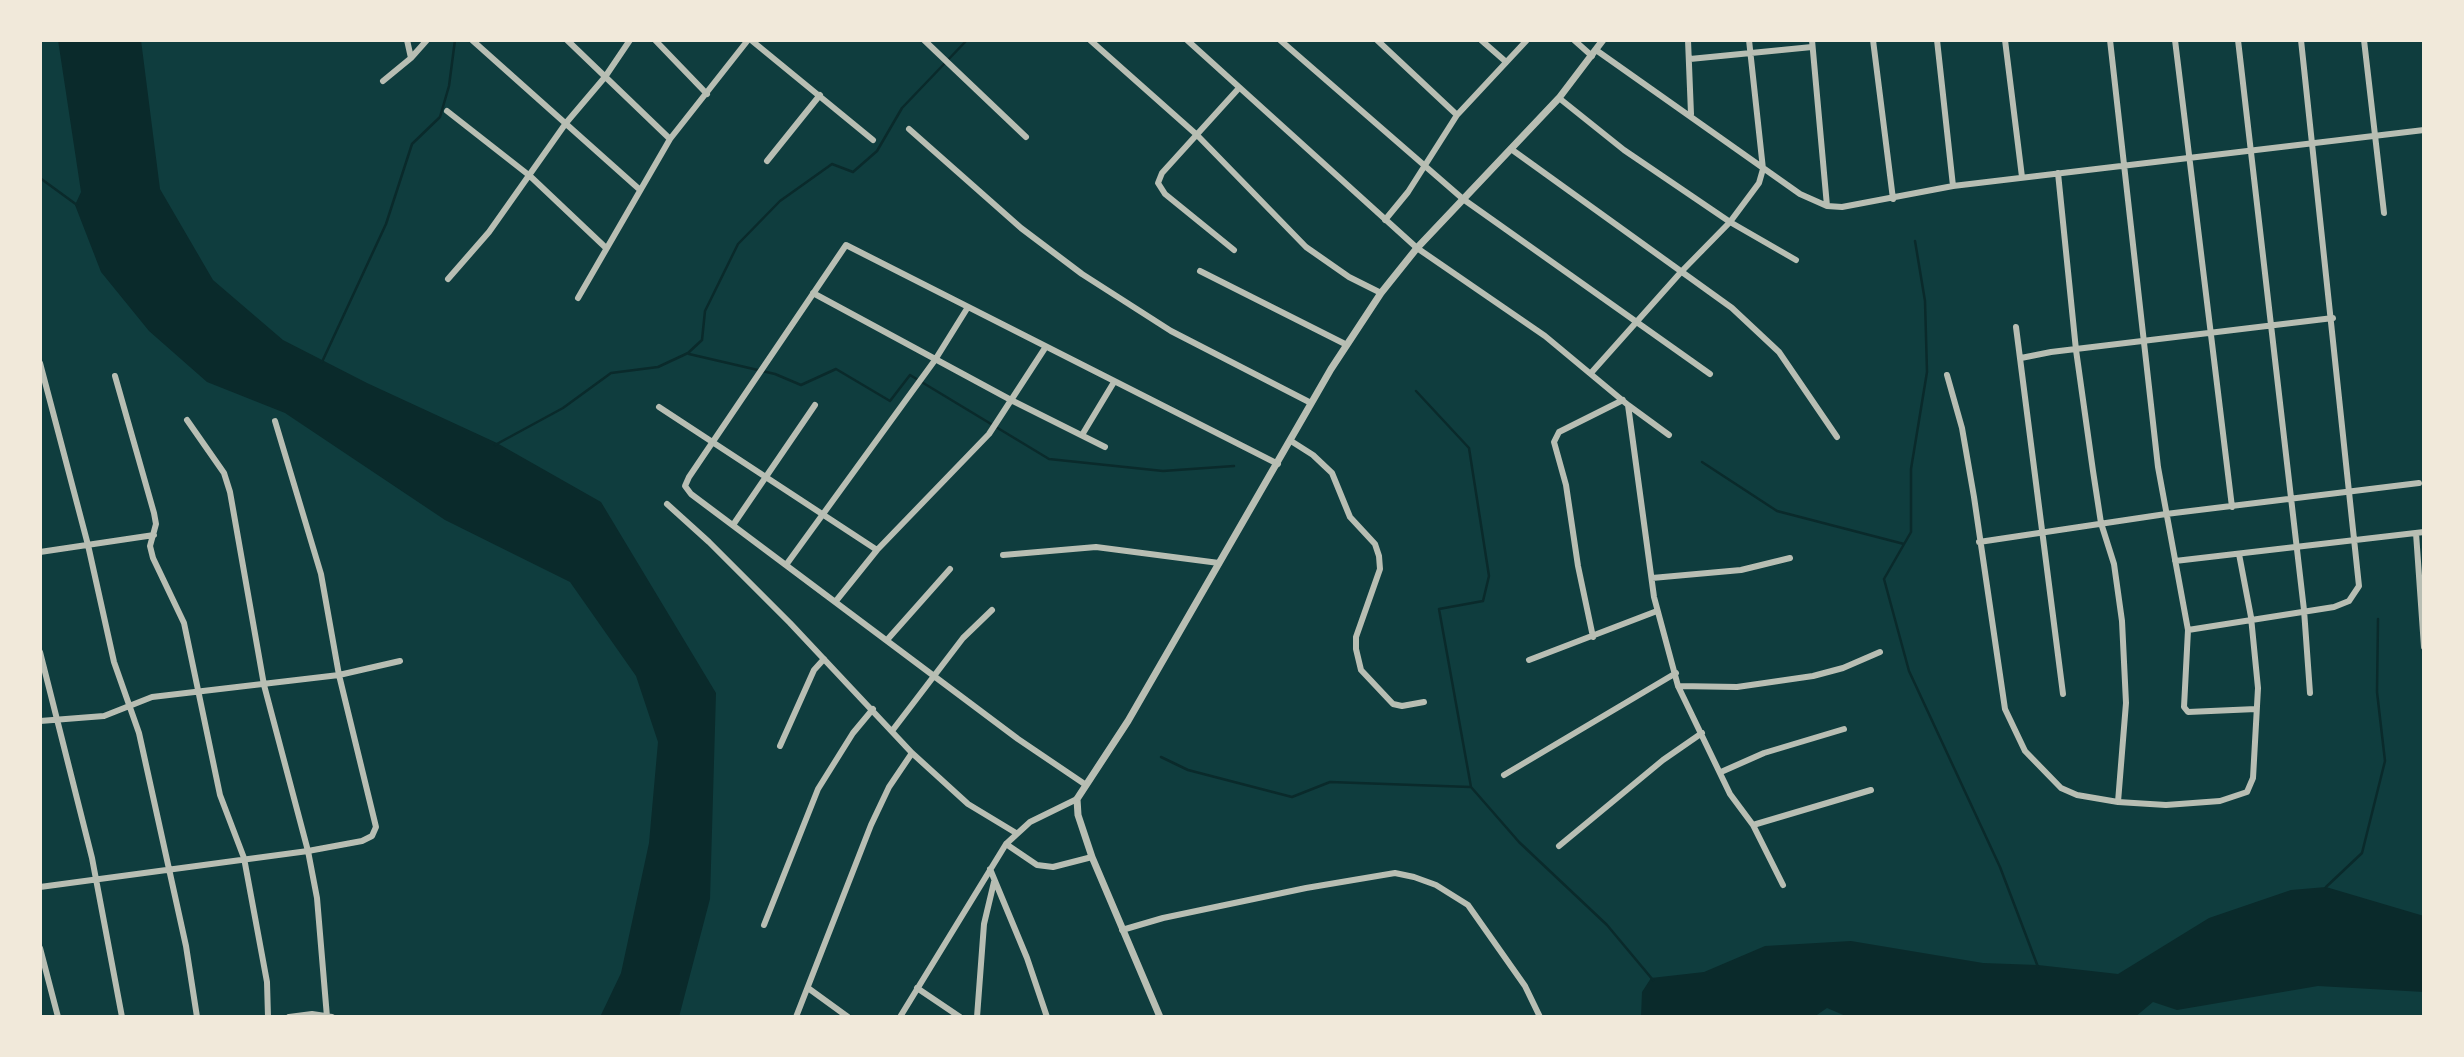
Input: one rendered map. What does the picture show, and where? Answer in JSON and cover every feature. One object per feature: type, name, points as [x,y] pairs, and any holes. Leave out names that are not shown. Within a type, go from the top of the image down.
[{"type":"street","points":[[407,40],[411,58]]},
{"type":"street","points":[[383,81],[411,58],[427,40]]},
{"type":"street","points":[[472,40],[639,189]]},
{"type":"street","points":[[568,40],[670,139]]},
{"type":"street","points":[[448,279],[489,232],[566,123],[605,77],[630,40]]},
{"type":"street","points":[[655,40],[707,94]]},
{"type":"street","points":[[578,298],[605,247],[670,139],[750,40],[873,140]]},
{"type":"street","points":[[924,40],[1027,137]]},
{"type":"street","points":[[1090,40],[1197,135],[1306,247],[1349,277],[1381,293]]},
{"type":"street","points":[[1187,40],[1417,248],[1545,336],[1669,435]]},
{"type":"street","points":[[1280,40],[1423,168],[1710,374]]},
{"type":"street","points":[[1377,40],[1457,115]]},
{"type":"street","points":[[1480,40],[1505,61]]},
{"type":"street","points":[[1385,220],[1457,115],[1527,40]]},
{"type":"street","points":[[1574,40],[1691,114],[1800,194],[1826,206],[1842,207],[1893,200],[1953,186],[2022,177],[2126,167],[2424,130]]},
{"type":"street","points":[[900,1017],[1006,844],[1030,822],[1077,799],[1128,721],[1311,403],[1381,293],[1417,248],[1559,98],[1603,40]]},
{"type":"street","points":[[1688,40],[1691,114]]},
{"type":"street","points":[[1591,373],[1681,272],[1730,222],[1759,183],[1763,169],[1749,40]]},
{"type":"street","points":[[1873,40],[1893,200]]},
{"type":"street","points":[[1937,40],[1953,186]]},
{"type":"street","points":[[2005,40],[2022,177]]},
{"type":"street","points":[[2110,40],[2165,514],[2188,630],[2185,709],[2188,712],[2256,709]]},
{"type":"street","points":[[2175,40],[2208,332],[2232,507]]},
{"type":"street","points":[[2238,40],[2304,610],[2310,693]]},
{"type":"street","points":[[2188,630],[2251,617],[2334,607],[2349,601],[2358,592],[2356,540],[2301,40]]},
{"type":"street","points":[[2364,40],[2384,213]]},
{"type":"street","points":[[1690,59],[1812,44],[1826,206]]},
{"type":"street","points":[[1234,250],[1165,194],[1158,183],[1162,173],[1238,88]]},
{"type":"street","points":[[767,161],[820,95]]},
{"type":"street","points":[[1559,98],[1624,149],[1730,222],[1796,260]]},
{"type":"street","points":[[447,111],[530,176],[605,247]]},
{"type":"street","points":[[909,130],[1021,229],[1082,274],[1171,331],[1311,403]]},
{"type":"street","points":[[1511,149],[1732,308],[1779,352],[1837,437]]},
{"type":"street","points":[[2058,173],[2076,350],[2101,523],[2113,565],[2122,621],[2126,703],[2118,802]]},
{"type":"street","points":[[1086,785],[1018,739],[691,494],[685,486],[846,245],[1278,464]]},
{"type":"street","points":[[1200,271],[1347,345]]},
{"type":"street","points":[[813,293],[1010,400],[1105,447]]},
{"type":"street","points":[[786,565],[935,360],[968,307]]},
{"type":"street","points":[[2021,358],[2333,318]]},
{"type":"street","points":[[2015,327],[2063,694]]},
{"type":"street","points":[[836,601],[877,550],[989,434],[1045,348]]},
{"type":"street","points":[[40,363],[88,545],[114,662],[139,733],[186,946],[197,1017]]},
{"type":"street","points":[[1947,375],[1962,428],[2005,709],[2014,732],[2038,766],[2061,788],[2077,795],[2118,802],[2166,805],[2220,801],[2247,792],[2253,778],[2258,688],[2251,617],[2239,554]]},
{"type":"street","points":[[115,376],[154,513],[154,535],[150,546],[153,558],[184,622],[220,795],[244,858],[267,982],[268,1017]]},
{"type":"street","points":[[1082,435],[1114,382]]},
{"type":"street","points":[[1626,403],[1657,611],[1678,686],[1730,794],[1754,825],[1783,885]]},
{"type":"street","points":[[1593,637],[1578,566],[1566,485],[1554,442],[1559,432],[1626,403]]},
{"type":"street","points":[[733,525],[815,405]]},
{"type":"street","points":[[659,407],[877,550]]},
{"type":"street","points":[[187,420],[224,473],[230,492],[247,605],[264,685],[308,851],[322,938],[328,1016],[289,1017]]},
{"type":"street","points":[[40,887],[96,877],[308,851],[362,841],[372,836],[376,827],[339,675],[321,574],[275,421]]},
{"type":"street","points":[[1291,441],[1313,455],[1332,473],[1350,517],[1375,544],[1379,556],[1380,569],[1356,637],[1361,670],[1392,704],[1402,706],[1424,702]]},
{"type":"street","points":[[1979,542],[2165,514],[2419,484]]},
{"type":"street","points":[[667,504],[709,541],[873,709],[912,753],[968,804],[1016,833]]},
{"type":"street","points":[[2175,561],[2420,532],[2424,647]]},
{"type":"street","points":[[40,552],[154,535]]},
{"type":"street","points":[[1003,555],[1096,547],[1219,563]]},
{"type":"street","points":[[1652,578],[1741,570],[1790,558]]},
{"type":"street","points":[[887,640],[950,569]]},
{"type":"street","points":[[892,731],[962,638],[992,610]]},
{"type":"street","points":[[1529,660],[1657,611]]},
{"type":"street","points":[[40,652],[96,877],[122,1017]]},
{"type":"street","points":[[1678,686],[1737,687],[1813,676],[1843,668],[1880,652]]},
{"type":"street","points":[[780,746],[814,670],[824,659]]},
{"type":"street","points":[[40,721],[104,716],[152,697],[339,675],[400,661]]},
{"type":"street","points":[[1504,775],[1676,673]]},
{"type":"street","points":[[764,925],[818,789],[853,733],[873,709]]},
{"type":"street","points":[[1721,772],[1764,753],[1844,729]]},
{"type":"street","points":[[1559,846],[1663,760],[1702,733]]},
{"type":"street","points":[[796,1017],[870,825],[889,787],[912,753]]},
{"type":"street","points":[[1754,825],[1871,790]]},
{"type":"street","points":[[1077,799],[1078,815],[1092,857],[1160,1017]]},
{"type":"street","points":[[1006,844],[1037,865],[1053,867],[1092,857]]},
{"type":"street","points":[[990,869],[1027,958],[1047,1017]]},
{"type":"street","points":[[1122,930],[1163,918],[1306,888],[1395,873],[1436,885],[1468,905],[1525,986],[1540,1017]]},
{"type":"street","points":[[977,1017],[984,924],[994,880]]},
{"type":"street","points":[[40,948],[58,1017]]},
{"type":"street","points":[[808,988],[848,1017]]},
{"type":"street","points":[[917,988],[960,1017]]},
{"type":"water","points":[[58,40],[141,40],[160,189],[213,280],[283,340],[367,383],[497,443],[601,502],[716,693],[710,899],[679,1017],[600,1017],[621,973],[649,843],[658,742],[636,676],[570,582],[445,520],[285,413],[207,382],[149,331],[101,272],[75,205],[81,192]]},
{"type":"water","points":[[2326,887],[2424,916],[2424,992],[2318,986],[2177,1010],[2153,1002],[2135,1017],[1848,1017],[1827,1008],[1814,1017],[1641,1017],[1642,992],[1651,978],[1704,972],[1765,946],[1851,941],[1983,963],[2038,965],[2118,974],[2209,918],[2291,890]]},
{"type":"waterway","points":[[322,362],[386,224],[412,144],[440,117],[449,86],[455,40]]},
{"type":"waterway","points":[[495,445],[563,408],[611,373],[658,367],[688,353],[702,340],[705,311],[738,244],[780,201],[832,164],[853,172],[877,151],[902,108],[967,40]]},
{"type":"waterway","points":[[40,178],[77,205]]},
{"type":"waterway","points":[[1915,241],[1925,301],[1927,372],[1911,469],[1911,532],[1884,579],[1909,671],[2000,867],[2038,967]]},
{"type":"waterway","points":[[689,354],[775,374],[801,385],[836,369],[890,401],[910,375],[1049,459],[1163,471],[1234,466]]},
{"type":"waterway","points":[[1416,391],[1469,448],[1489,576],[1483,601],[1439,609],[1471,787],[1519,842],[1607,925],[1653,980]]},
{"type":"waterway","points":[[1702,462],[1777,511],[1904,544]]},
{"type":"waterway","points":[[2326,887],[2362,853],[2385,761],[2377,692],[2378,619]]},
{"type":"waterway","points":[[1161,757],[1188,770],[1292,797],[1330,782],[1470,787]]}]
